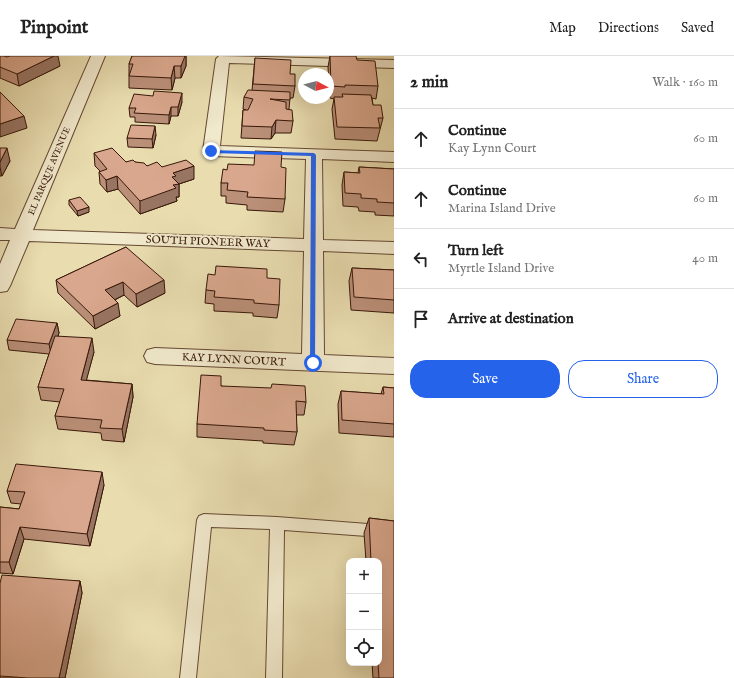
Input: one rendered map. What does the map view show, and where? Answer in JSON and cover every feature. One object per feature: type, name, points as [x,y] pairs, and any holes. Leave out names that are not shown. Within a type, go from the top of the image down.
[{"type":"street","name":"EL PARQUE AVENUE","points":[[0,286],[98,56]]},
{"type":"street","points":[[394,64],[223,59],[211,151],[394,157]]},
{"type":"street","points":[[313,363],[314,155]]},
{"type":"street","name":"SOUTH PIONEER WAY","points":[[0,234],[394,248]]},
{"type":"street","name":"KAY LYNN COURT","points":[[155,356],[394,366]]},
{"type":"lane","points":[[188,678],[204,520],[277,523],[394,532]]},
{"type":"lane","points":[[274,678],[277,523]]},
{"type":"building","points":[[0,56],[54,56],[17,74],[0,67]]},
{"type":"building","points":[[132,56],[185,56],[181,66],[174,66],[171,78],[129,76],[133,64],[129,64]]},
{"type":"building","points":[[330,56],[356,56],[357,60],[375,61],[378,86],[334,86],[334,68],[330,68]]},
{"type":"building","points":[[255,58],[291,60],[290,74],[295,74],[295,86],[253,84]]},
{"type":"building","points":[[248,90],[290,92],[290,100],[270,99],[286,102],[286,109],[292,110],[293,121],[276,120],[272,127],[242,126],[243,110],[248,110],[253,99],[244,97]]},
{"type":"building","points":[[154,91],[182,93],[178,107],[171,107],[169,115],[134,113],[136,108],[129,108],[134,94],[153,96]]},
{"type":"building","points":[[0,92],[24,116],[0,124]]},
{"type":"building","points":[[342,94],[371,95],[373,105],[381,105],[383,118],[378,118],[380,128],[337,127],[334,97],[343,97]]},
{"type":"building","points":[[131,125],[155,126],[152,139],[127,138]]},
{"type":"building","points":[[0,148],[7,148],[0,162]]},
{"type":"building","points":[[112,148],[126,162],[133,160],[135,162],[144,163],[147,166],[157,162],[162,167],[186,160],[194,166],[173,173],[176,176],[172,177],[179,184],[173,185],[176,188],[140,201],[117,176],[106,180],[99,172],[107,169],[94,153]]},
{"type":"building","points":[[255,151],[282,152],[281,167],[286,168],[285,199],[247,197],[248,192],[227,190],[228,183],[221,183],[223,169],[227,170],[228,164],[254,165]]},
{"type":"building","points":[[359,167],[394,169],[394,203],[377,202],[377,199],[361,198],[361,194],[345,193],[344,172],[360,173]]},
{"type":"building","points":[[80,197],[89,207],[77,211],[69,200]]},
{"type":"building","points":[[126,247],[164,280],[136,294],[123,282],[105,290],[118,303],[93,316],[56,280]]},
{"type":"building","points":[[216,266],[267,269],[267,278],[280,279],[279,305],[254,303],[254,300],[214,297],[215,291],[206,290],[208,274],[215,275]]},
{"type":"building","points":[[352,268],[394,270],[394,300],[354,297]]},
{"type":"building","points":[[16,319],[57,323],[49,344],[7,340]]},
{"type":"building","points":[[55,336],[92,338],[81,380],[132,384],[122,429],[100,428],[102,420],[55,416],[64,389],[38,387]]},
{"type":"building","points":[[201,375],[221,376],[221,386],[271,388],[272,384],[305,386],[306,402],[296,401],[297,432],[264,430],[264,428],[197,424]]},
{"type":"building","points":[[383,387],[394,388],[394,424],[342,420],[341,391],[384,394]]},
{"type":"building","points":[[16,464],[102,472],[87,534],[20,527],[9,562],[0,562],[0,507],[19,509],[25,492],[7,491]]},
{"type":"building","points":[[369,518],[394,521],[394,678],[379,678],[378,666],[382,666],[382,558],[371,558]]},
{"type":"building","points":[[2,575],[80,581],[59,678],[0,676],[0,583]]},
{"type":"route","points":[[211,151],[314,155],[313,363]]}]
